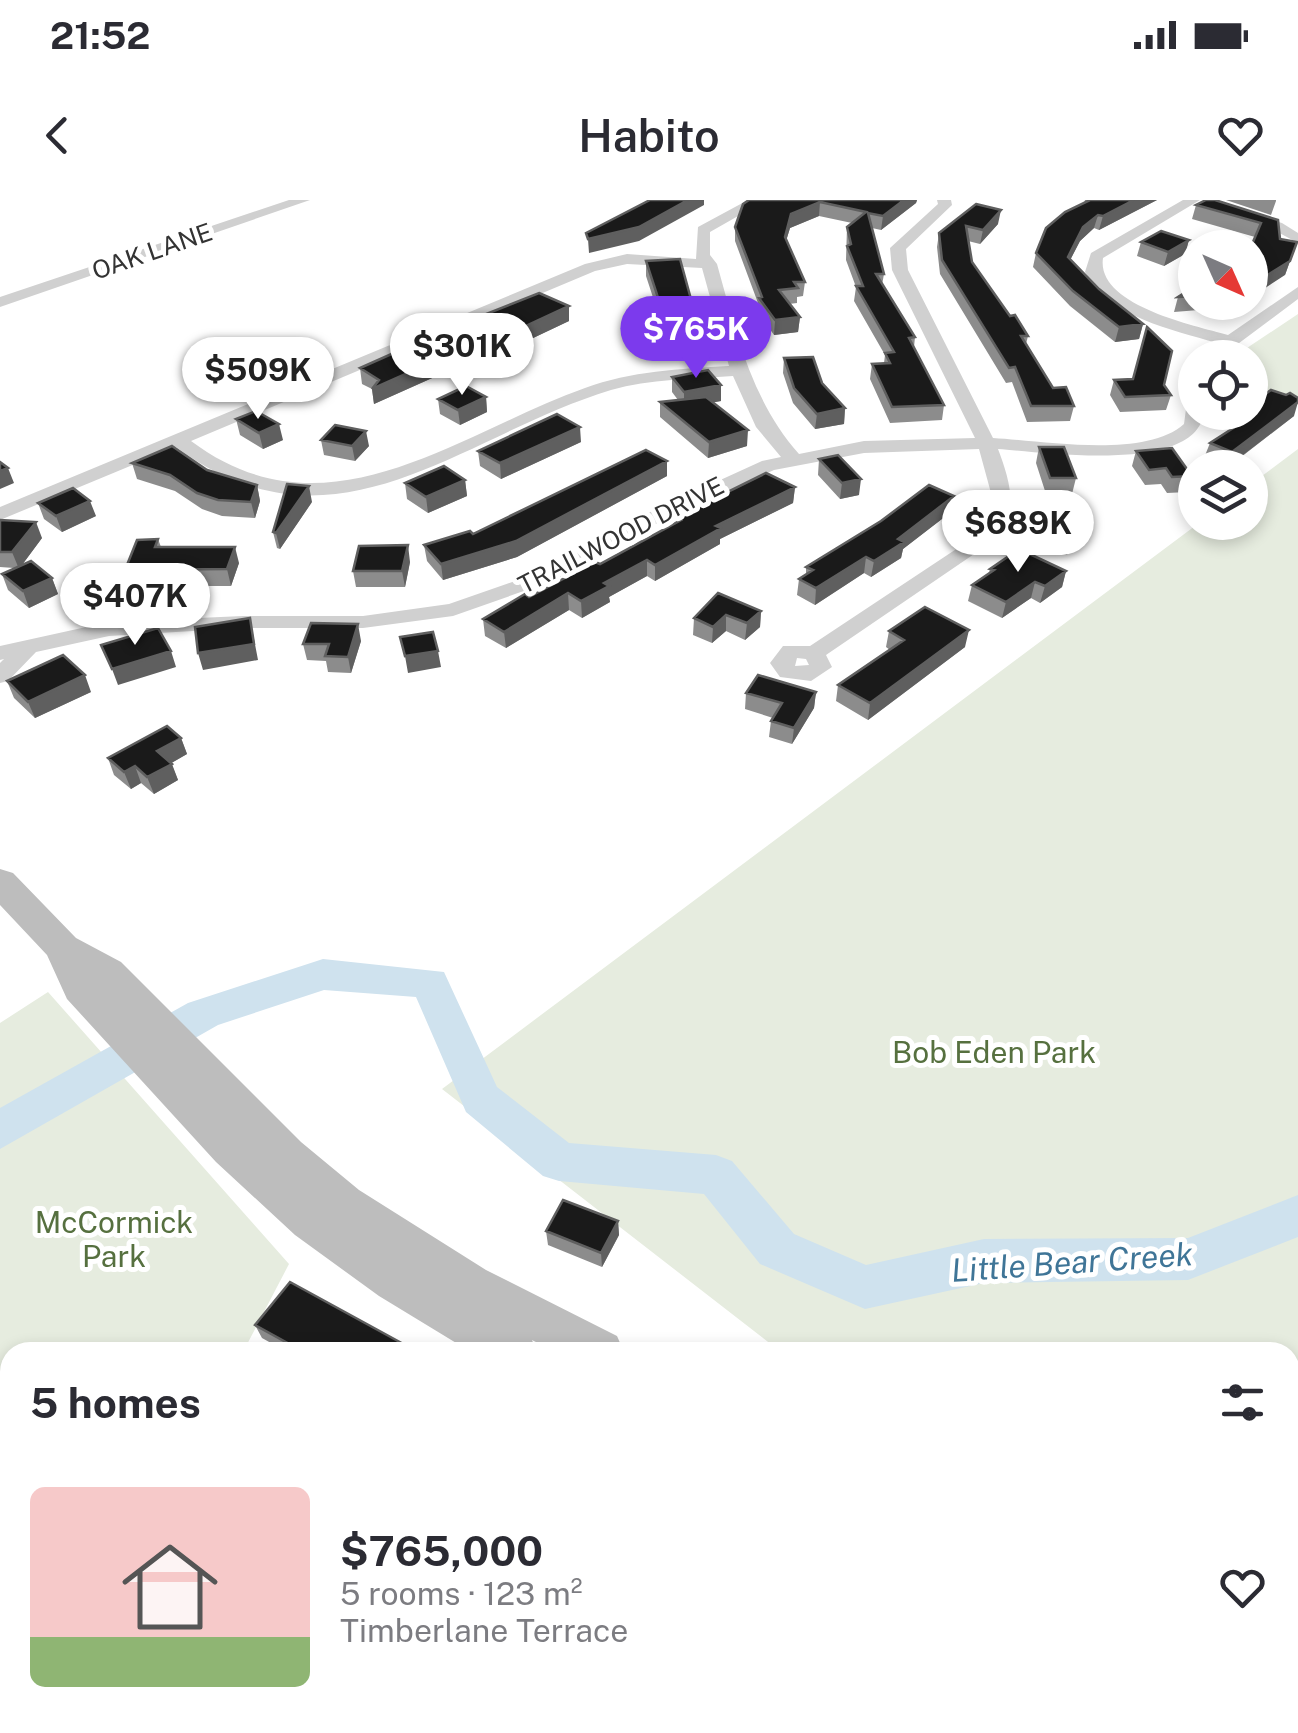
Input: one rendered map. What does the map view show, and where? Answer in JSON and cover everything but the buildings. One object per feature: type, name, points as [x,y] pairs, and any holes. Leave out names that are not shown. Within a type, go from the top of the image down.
[{"type":"main road","points":[[0,882],[222,1114],[284,1199],[369,1266],[428,1305],[496,1342]]},
{"type":"main road","points":[[222,1114],[286,1155],[344,1203],[470,1284],[582,1342]]},
{"type":"street","name":"OAK LANE","points":[[0,302],[303,200]]},
{"type":"street","points":[[759,200],[703,230],[702,256],[709,264],[739,371],[765,426],[795,461]]},
{"type":"street","points":[[814,653],[995,533],[1001,520],[1002,501],[988,443],[900,270],[898,248],[945,204],[944,200]]},
{"type":"street","points":[[1197,201],[1096,256],[1090,266],[1092,275],[1111,296],[1136,310],[1226,340],[1298,292]]},
{"type":"street","points":[[1232,212],[1276,226],[1298,239]]},
{"type":"street","points":[[0,514],[590,267],[627,259],[709,264]]},
{"type":"street","points":[[180,441],[217,468],[250,481],[336,488],[424,468],[590,392],[628,380],[739,371]]},
{"type":"street","name":"TRAILWOOD DRIVE","points":[[0,653],[109,630],[224,623],[363,622],[452,610],[548,576],[609,538],[769,464],[864,447],[988,443],[1098,449],[1154,447],[1178,440],[1189,430]]},
{"type":"street","points":[[0,629],[26,649],[0,676]]},
{"type":"green space","points":[[1298,314],[1298,405],[1268,398],[1268,340],[1259,340]]},
{"type":"green space","name":"Bob Eden Park","points":[[1298,449],[1298,1342],[768,1342],[442,1089],[1178,539],[1268,540],[1268,472]]},
{"type":"green space","name":"McCormick Park","points":[[48,992],[289,1264],[248,1342],[0,1342],[0,1023]]},
{"type":"waterway","name":"Little Bear Creek","points":[[0,1130],[203,1014],[323,974],[430,983],[481,1099],[559,1162],[716,1175],[777,1249],[865,1287],[984,1261],[1188,1259],[1298,1216]]}]
